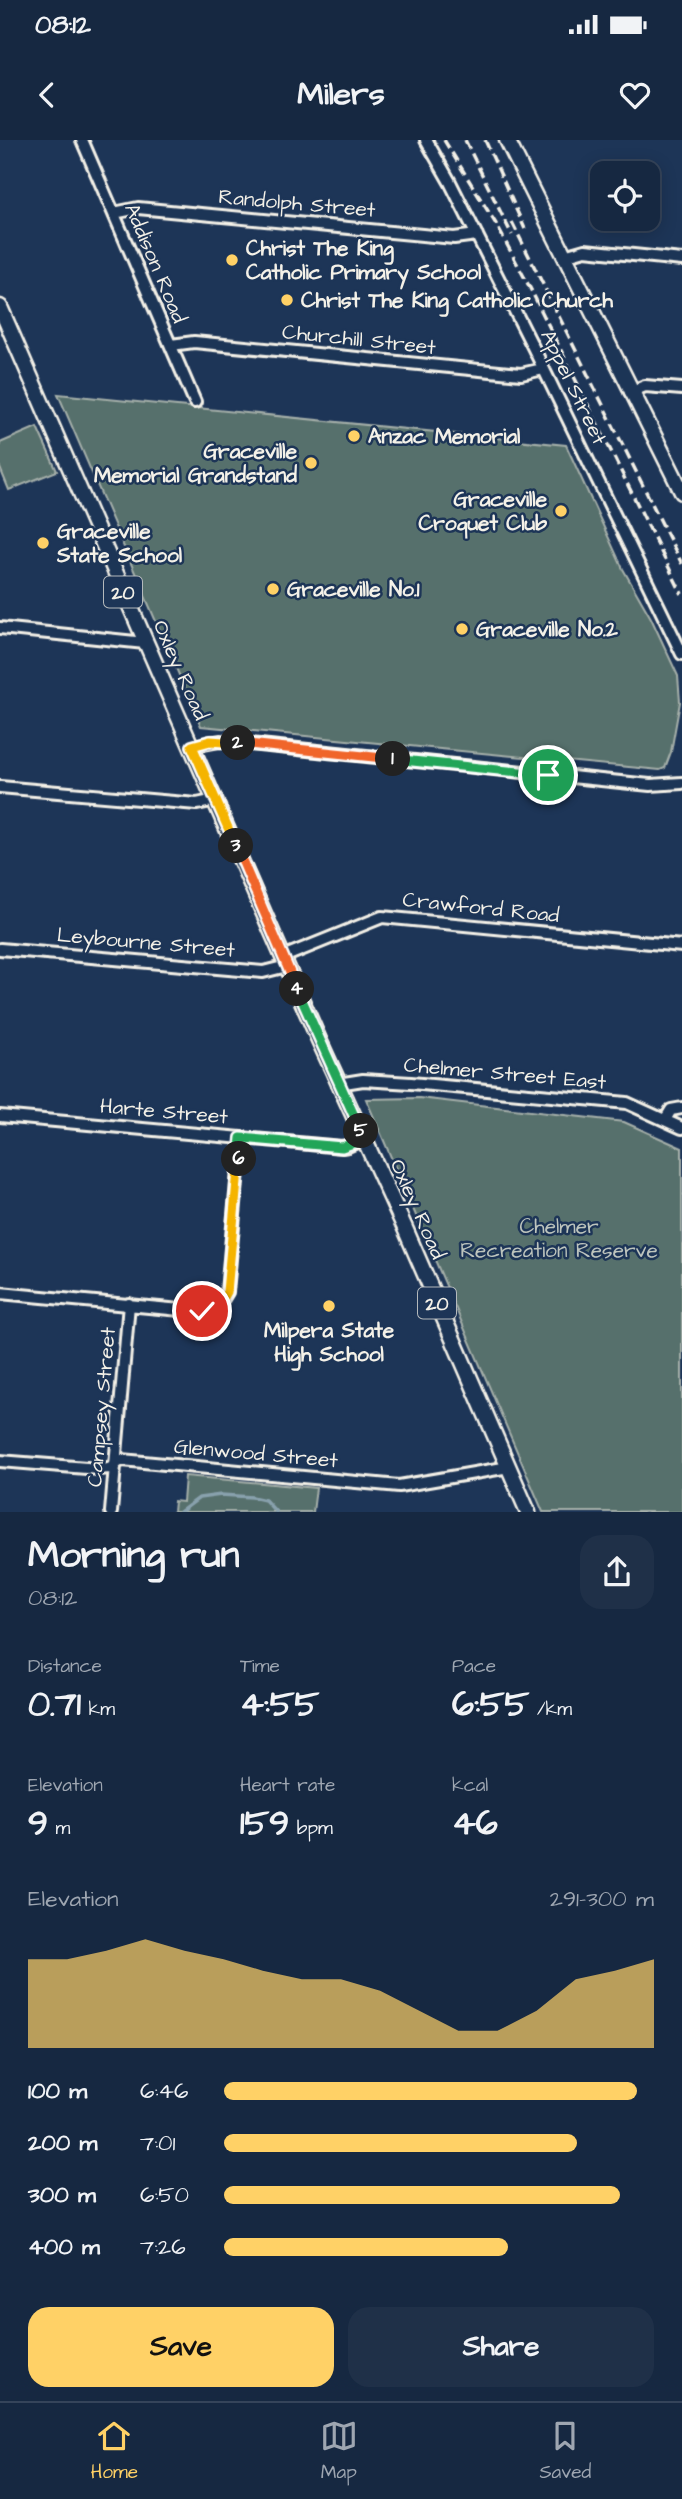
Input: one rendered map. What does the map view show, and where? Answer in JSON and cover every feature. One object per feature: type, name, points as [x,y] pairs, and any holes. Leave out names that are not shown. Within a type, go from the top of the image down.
[{"type":"main road","points":[[507,140],[682,492]]},
{"type":"main road","name":"Oxley Road","points":[[0,307],[338,1084],[365,1139],[528,1512]]},
{"type":"street","name":"Addison Road","points":[[82,140],[195,402]]},
{"type":"street","name":"Appel Street","points":[[426,140],[477,235],[682,654]]},
{"type":"street","name":"Randolph Street","points":[[114,213],[138,208],[454,238],[477,235]]},
{"type":"street","points":[[564,256],[585,250],[682,260]]},
{"type":"street","name":"Churchill Street","points":[[171,345],[194,342],[521,374],[543,369]]},
{"type":"street","points":[[630,391],[643,386],[682,389]]},
{"type":"street","points":[[0,628],[145,643]]},
{"type":"street","points":[[192,746],[210,741],[228,741],[650,785],[682,783]]},
{"type":"street","points":[[0,787],[197,804],[216,800]]},
{"type":"street","name":"Crawford Road","points":[[285,962],[382,918],[682,946]]},
{"type":"street","name":"Leybourne Street","points":[[0,949],[263,972],[285,962]]},
{"type":"street","name":"Chelmer Street East","points":[[338,1084],[374,1080],[618,1102],[631,1104],[682,1128]]},
{"type":"street","points":[[665,1120],[671,1110],[682,1108]]},
{"type":"street","name":"Harte Street","points":[[0,1116],[342,1147],[365,1139]]},
{"type":"street","points":[[0,1293],[214,1310],[221,1305],[228,1287],[241,1138]]},
{"type":"street","name":"Campsey Street","points":[[111,1512],[129,1304]]},
{"type":"street","name":"Glenwood Street","points":[[0,1461],[99,1469],[122,1460],[399,1486],[509,1467]]},
{"type":"green space","points":[[58,394],[566,445],[623,569],[651,618],[678,676],[680,702],[671,752],[665,768],[660,770],[201,726]]},
{"type":"green space","points":[[37,427],[57,471],[9,490],[0,468],[0,443]]},
{"type":"green space","name":"Chelmer Recreation Reserve","points":[[419,1098],[624,1122],[682,1148],[682,1512],[543,1512],[366,1099]]},
{"type":"green space","points":[[185,1476],[316,1488],[313,1512],[173,1512],[174,1501],[183,1502]]},
{"type":"waterway","points":[[180,1512],[199,1498],[221,1495],[265,1500],[276,1512]]},
{"type":"railway","points":[[444,140],[496,224],[529,286],[682,594]]},
{"type":"railway","points":[[465,140],[512,235]]},
{"type":"railway","points":[[485,140],[525,229]]},
{"type":"railway","points":[[512,222],[682,564]]},
{"type":"place","name":"Christ The King Catholic Primary School","points":[[232,260]]},
{"type":"place","name":"Christ The King Catholic Church","points":[[287,300]]},
{"type":"place","name":"Anzac Memorial","points":[[354,436]]},
{"type":"place","name":"Graceville Memorial Grandstand","points":[[311,463]]},
{"type":"place","name":"Graceville Croquet Club","points":[[561,511]]},
{"type":"place","name":"Graceville State School","points":[[43,543]]},
{"type":"place","name":"Graceville No.1","points":[[273,589]]},
{"type":"place","name":"Graceville No.2","points":[[462,629]]},
{"type":"place","name":"Milpera State High School","points":[[329,1306]]},
{"type":"route","points":[[202,1311],[218,1307],[227,1292],[241,1138],[342,1147],[365,1139],[338,1084],[192,746],[210,741],[228,741],[548,775]]}]
